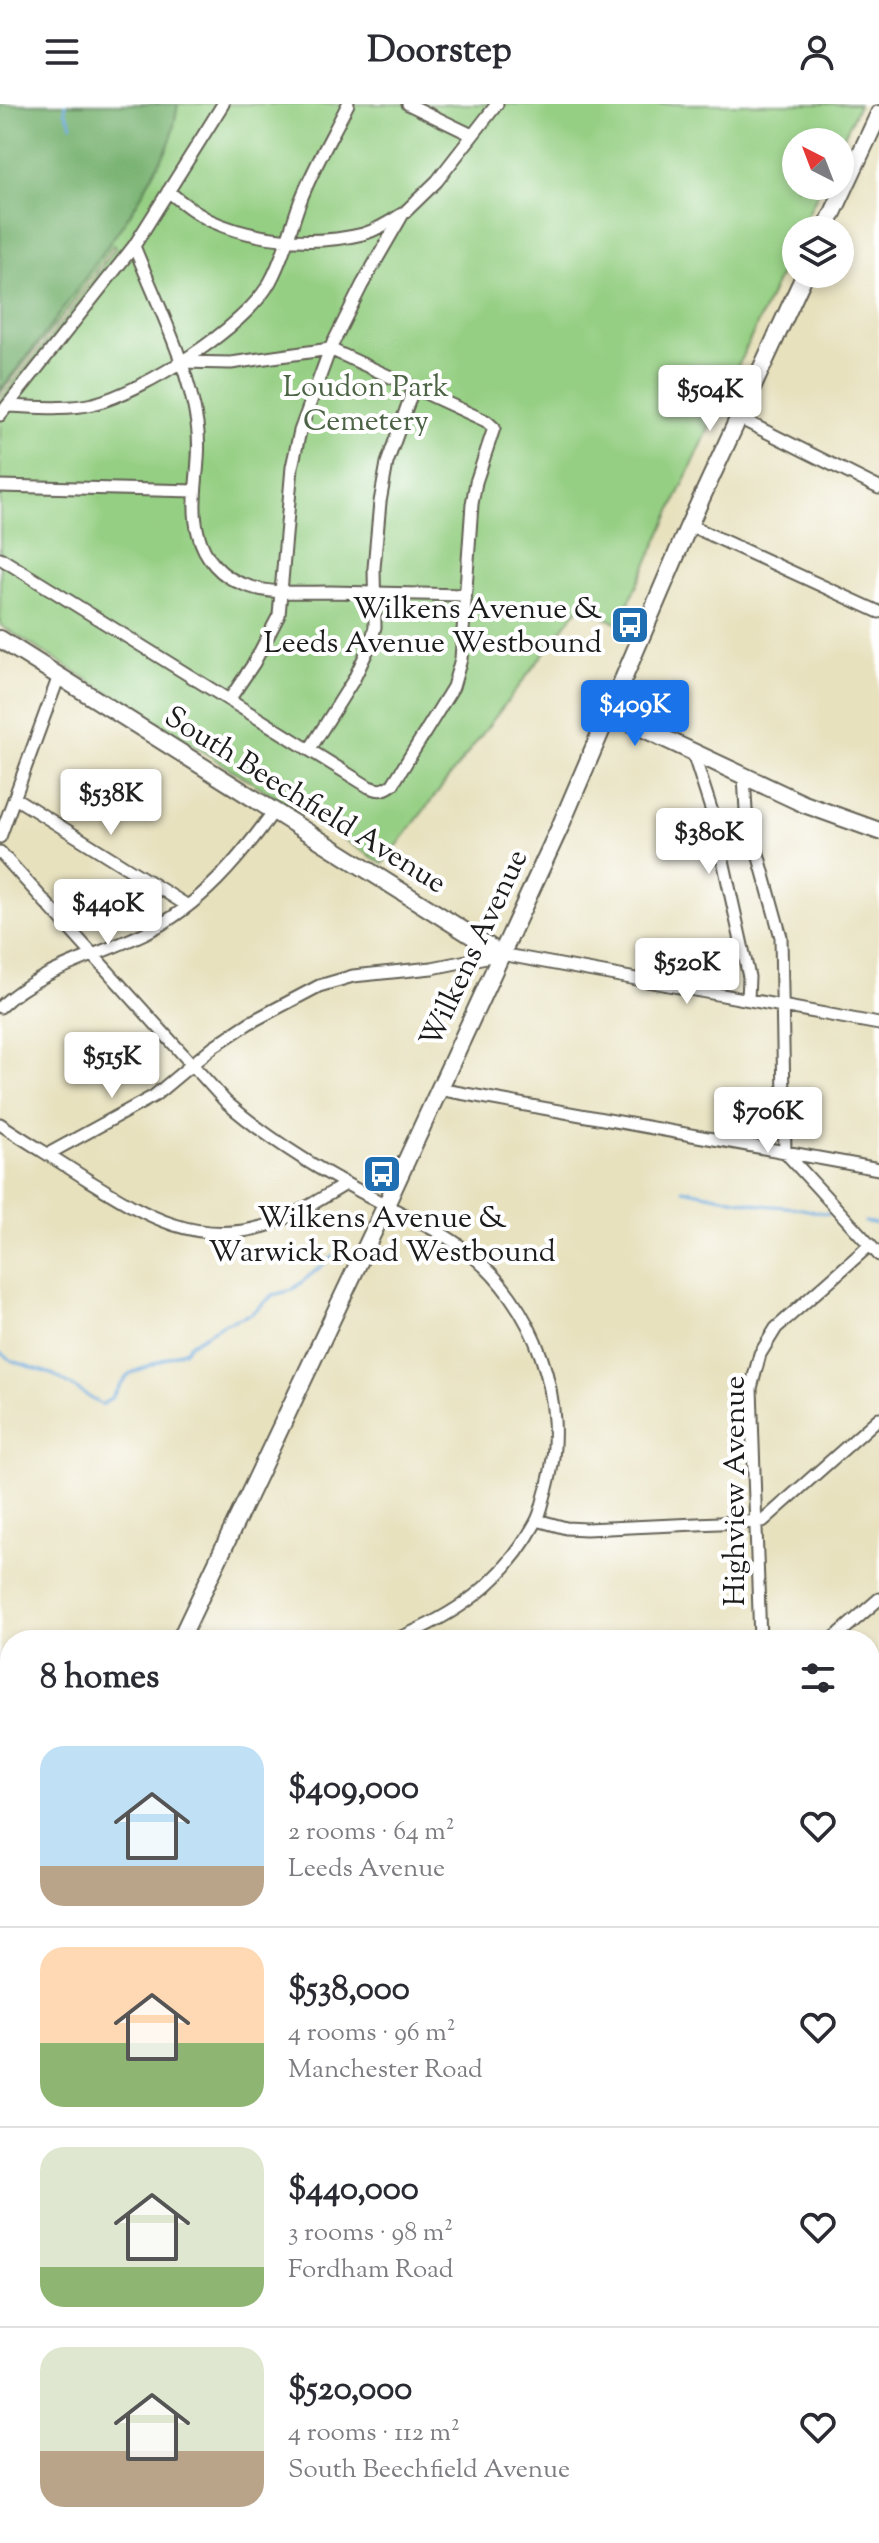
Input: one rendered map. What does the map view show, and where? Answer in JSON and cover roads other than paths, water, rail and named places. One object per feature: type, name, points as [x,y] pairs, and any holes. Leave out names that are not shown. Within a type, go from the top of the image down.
[{"type":"main road","points":[[832,216],[874,136],[879,114]]},
{"type":"main road","name":"Wilkens Avenue","points":[[185,1630],[501,954],[610,713],[689,525],[799,288]]},
{"type":"main road","name":"South Beechfield Avenue","points":[[0,639],[501,954]]},
{"type":"main road","points":[[610,713],[744,777],[836,817],[879,831]]},
{"type":"street","points":[[4,410],[134,246],[223,104]]},
{"type":"street","points":[[4,410],[71,408],[122,394],[180,362],[236,321],[261,296],[280,260],[301,200],[348,104]]},
{"type":"street","points":[[408,104],[472,135]]},
{"type":"street","points":[[229,700],[276,624],[292,467],[300,431],[330,349],[403,214],[437,181],[497,104]]},
{"type":"street","points":[[168,191],[190,208],[225,227],[287,239],[326,239],[366,233],[403,214]]},
{"type":"street","points":[[134,246],[194,406],[200,446],[195,511],[201,544],[219,570],[245,586],[281,591],[464,595]]},
{"type":"street","points":[[0,558],[377,790],[393,784],[458,675],[472,504],[494,428],[486,421],[330,349],[231,363],[180,362]]},
{"type":"street","points":[[310,749],[354,679],[371,643],[375,627],[373,593],[379,513],[387,463],[414,387]]},
{"type":"street","points":[[739,418],[879,488]]},
{"type":"street","points":[[0,486],[195,491]]},
{"type":"street","points":[[689,525],[879,612]]},
{"type":"street","points":[[0,837],[59,676]]},
{"type":"street","points":[[693,753],[713,815],[746,962],[750,986],[748,999]]},
{"type":"street","points":[[744,777],[746,810],[779,923],[783,952],[785,1152],[879,1255]]},
{"type":"street","points":[[15,798],[188,906]]},
{"type":"street","points":[[0,1007],[20,990],[42,978],[149,931],[188,906],[235,861],[274,811]]},
{"type":"street","points":[[0,852],[226,1102],[295,1155],[442,1235],[481,1262],[511,1299],[536,1346],[553,1402],[555,1446],[537,1520],[508,1562],[481,1591],[461,1608],[417,1630]]},
{"type":"street","points":[[48,1154],[154,1096],[249,1023],[319,986],[353,976],[432,968],[501,954]]},
{"type":"street","name":"South Beechfield Avenue","points":[[501,954],[879,1024]]},
{"type":"street","points":[[438,1089],[879,1169]]},
{"type":"street","points":[[0,1124],[138,1211],[179,1228],[204,1232],[245,1231],[272,1223],[346,1184]]},
{"type":"street","name":"Highview Avenue","points":[[760,1630],[751,1388],[760,1354],[776,1328],[870,1245]]},
{"type":"street","points":[[537,1520],[566,1528],[586,1529],[763,1521],[879,1418]]},
{"type":"street","points":[[843,1630],[879,1599]]},
{"type":"waterway","points":[[66,104],[65,111],[72,125]]},
{"type":"waterway","points":[[683,1189],[828,1214]]},
{"type":"waterway","points":[[865,1222],[879,1224]]},
{"type":"waterway","points":[[0,1353],[13,1361],[54,1375],[102,1405],[129,1374],[186,1350],[190,1344],[223,1324],[251,1314],[273,1295],[292,1290],[345,1247]]},
{"type":"place","name":"Wilkens Avenue & Leeds Avenue Westbound","points":[[630,625]]},
{"type":"place","name":"Wilkens Avenue & Warwick Road Westbound","points":[[382,1174]]},
{"type":"park label","name":"Loudon Park Cemetery","points":[[366,403]]}]
